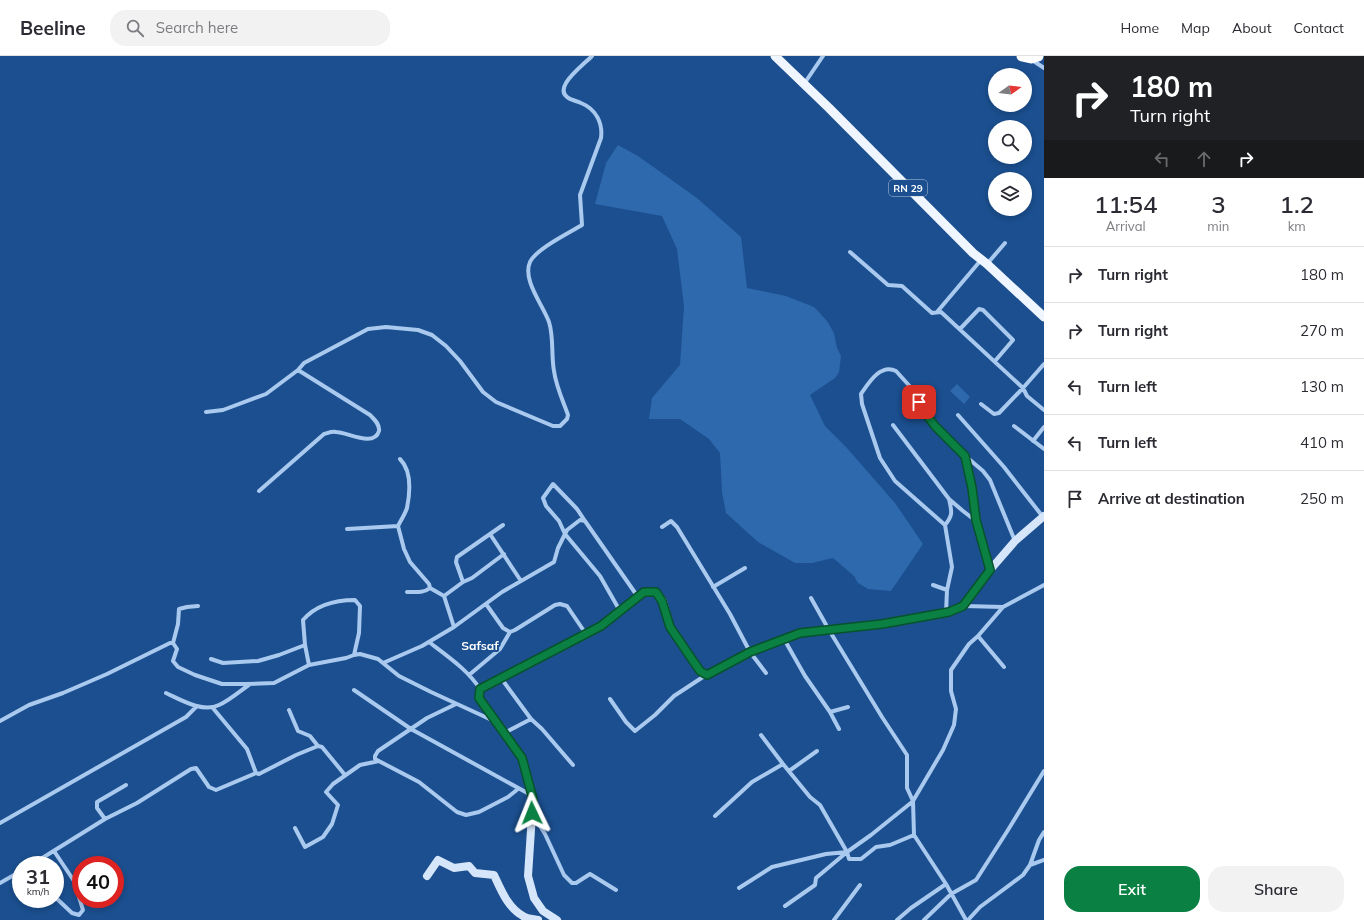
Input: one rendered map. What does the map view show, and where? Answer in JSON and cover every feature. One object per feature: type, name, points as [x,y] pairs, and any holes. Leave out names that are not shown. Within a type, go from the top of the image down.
[{"type":"highway","points":[[1029,57],[1044,58]]},
{"type":"main road","name":"RN 29","points":[[775,56],[984,262],[1044,317]]},
{"type":"street","points":[[206,412],[223,410],[266,394],[298,370],[304,363],[368,329],[386,327],[418,330],[432,335],[446,346],[460,361],[483,392],[496,402],[553,426],[560,426],[567,419],[568,415],[554,372],[552,338],[549,322],[531,285],[528,275],[528,268],[530,261],[538,252],[582,225],[580,195],[601,138],[602,130],[599,120],[592,110],[567,97],[564,92],[564,88],[567,81],[592,56]]},
{"type":"street","points":[[804,84],[824,56]]},
{"type":"street","points":[[1029,57],[1044,68]]},
{"type":"street","points":[[936,312],[984,262],[1005,243]]},
{"type":"street","points":[[850,252],[888,285],[902,286],[932,313],[941,312],[1023,388],[1026,396],[1043,408]]},
{"type":"street","points":[[960,329],[979,309],[983,310],[1013,340],[994,361]]},
{"type":"street","points":[[981,404],[994,414],[999,413],[1044,364]]},
{"type":"street","points":[[946,613],[947,590],[952,566],[945,526],[895,481],[880,458],[864,410],[861,394],[875,376],[885,370],[893,369],[896,371],[915,392],[923,410],[935,426],[965,456],[983,470],[990,480],[1015,541]]},
{"type":"street","points":[[259,490],[324,434],[336,432],[365,439],[374,437],[378,432],[379,427],[370,415],[298,370]]},
{"type":"street","points":[[958,415],[1004,467],[1043,516],[1015,541],[990,570],[963,606]]},
{"type":"street","points":[[893,425],[949,499],[976,520]]},
{"type":"street","points":[[1014,426],[1044,449]]},
{"type":"street","points":[[1033,441],[1044,427]]},
{"type":"street","points":[[965,456],[972,488],[976,520],[990,570]]},
{"type":"street","points":[[400,459],[404,463],[410,482],[407,509],[398,526],[404,550],[410,562],[430,588],[444,596],[454,627]]},
{"type":"street","points":[[621,612],[600,576],[565,534],[559,521],[546,506],[543,498],[553,484],[577,509],[638,597]]},
{"type":"street","points":[[945,526],[951,516],[952,511],[949,499]]},
{"type":"street","points":[[383,663],[429,642],[454,627],[502,592],[554,562],[558,548],[565,534],[573,524],[580,520],[585,521]]},
{"type":"street","points":[[662,527],[671,521],[676,527],[730,614],[750,652],[766,673]]},
{"type":"street","points":[[462,582],[456,562],[457,557],[503,525]]},
{"type":"street","points":[[347,529],[398,526]]},
{"type":"street","points":[[490,534],[521,581]]},
{"type":"street","points":[[444,596],[462,582],[472,578],[504,554]]},
{"type":"street","points":[[713,587],[745,568]]},
{"type":"street","points":[[934,585],[947,590]]},
{"type":"street","points":[[785,906],[815,885],[816,878],[912,802],[943,750],[954,725],[956,709],[951,691],[951,670],[969,644],[978,636],[1003,607],[1044,585]]},
{"type":"street","points":[[408,592],[419,592],[430,588]]},
{"type":"street","points":[[480,689],[586,635],[621,612],[644,592],[656,592],[662,601],[670,627],[700,671],[707,675]]},
{"type":"street","points":[[811,598],[829,630],[907,755],[907,788],[912,802],[914,835],[946,884],[967,920],[980,907],[1023,875],[1030,865],[1039,840],[1044,832]]},
{"type":"street","points":[[309,665],[305,645],[303,620],[310,611],[340,600],[355,600],[360,606],[359,632],[354,655]]},
{"type":"street","points":[[486,604],[503,628],[510,632]]},
{"type":"street","points":[[469,675],[500,649],[510,632],[555,605],[560,604],[567,606],[586,635]]},
{"type":"street","points":[[198,606],[179,609],[178,624],[173,643],[177,649],[173,661],[178,668],[194,675],[222,684],[274,683],[309,665],[360,654],[378,659],[399,676],[495,722]]},
{"type":"street","points":[[610,699],[626,722],[635,731],[655,715],[674,696],[707,675],[750,652],[800,633],[882,624],[946,613],[963,606],[1003,607]]},
{"type":"street","points":[[978,636],[1004,667]]},
{"type":"street","points":[[784,639],[805,676],[830,712],[839,729]]},
{"type":"street","points":[[429,642],[469,675],[480,689],[479,698],[522,758],[533,799],[528,876],[534,898],[543,912],[557,920]]},
{"type":"street","points":[[0,721],[29,705],[70,690],[107,674],[170,643],[173,643]]},
{"type":"street","points":[[211,659],[223,663],[258,661],[280,655],[305,645]]},
{"type":"street","points":[[500,678],[531,719],[542,729],[573,765]]},
{"type":"street","points":[[166,694],[197,706],[212,707],[219,706],[253,683]]},
{"type":"street","points":[[354,690],[412,729],[531,795]]},
{"type":"street","points":[[456,704],[427,718],[378,751],[375,758],[379,762],[419,782],[457,812],[466,815],[479,812],[508,798],[518,788]]},
{"type":"street","points":[[0,823],[186,717],[197,706]]},
{"type":"street","points":[[212,707],[247,748],[256,773]]},
{"type":"street","points":[[830,712],[848,707]]},
{"type":"street","points":[[289,710],[298,731],[310,736],[318,746],[322,747],[345,775]]},
{"type":"street","points":[[503,733],[531,719]]},
{"type":"street","points":[[761,735],[810,797],[820,805],[849,858],[861,859],[876,847],[890,845],[914,835]]},
{"type":"street","points":[[46,856],[105,819],[137,803],[191,769],[196,768],[209,787],[216,790],[256,773],[259,774],[296,755],[318,746]]},
{"type":"street","points":[[789,771],[817,751]]},
{"type":"street","points":[[295,828],[305,847],[323,837],[332,824],[338,805],[326,792],[332,784],[360,765],[379,762]]},
{"type":"street","points":[[714,816],[752,782],[783,764]]},
{"type":"street","points":[[924,920],[951,894],[976,880],[1044,771]]},
{"type":"street","points":[[105,819],[97,808],[97,802],[126,785]]},
{"type":"street","points":[[532,813],[545,834],[564,875],[572,883],[576,883],[590,874],[616,890]]},
{"type":"street","points":[[54,851],[57,856]]},
{"type":"street","points":[[739,888],[772,867],[826,854],[847,852]]},
{"type":"street","points":[[426,876],[438,860],[454,868],[469,866],[475,873],[494,875],[510,905],[523,917],[538,920]]},
{"type":"street","points":[[1030,865],[1044,860]]},
{"type":"street","points":[[64,866],[74,881],[83,910],[79,915],[72,913],[64,905]]},
{"type":"street","points":[[0,883],[12,876]]},
{"type":"street","points":[[897,920],[911,908],[946,884]]},
{"type":"street","points":[[834,920],[860,885]]},
{"type":"shaded area","points":[[618,145],[638,156],[697,198],[741,237],[747,288],[786,296],[814,307],[827,321],[834,333],[837,348],[841,356],[839,372],[835,378],[810,395],[825,426],[846,447],[895,503],[923,544],[891,591],[868,589],[858,583],[854,576],[833,558],[812,563],[795,563],[758,542],[726,513],[722,492],[720,453],[709,439],[680,419],[649,419],[652,398],[680,365],[684,306],[677,249],[662,216],[595,204],[606,163]]},
{"type":"shaded area","points":[[957,384],[970,397],[964,404],[950,391]]},
{"type":"district","name":"Safsaf","points":[[480,645]]},
{"type":"route","points":[[532,813],[533,799],[522,758],[479,698],[480,689],[586,635],[621,612],[644,592],[656,592],[662,601],[670,627],[700,671],[707,675],[758,648],[800,633],[882,624],[946,613],[963,606],[990,570],[976,520],[972,488],[965,456],[935,426],[919,402]]}]
